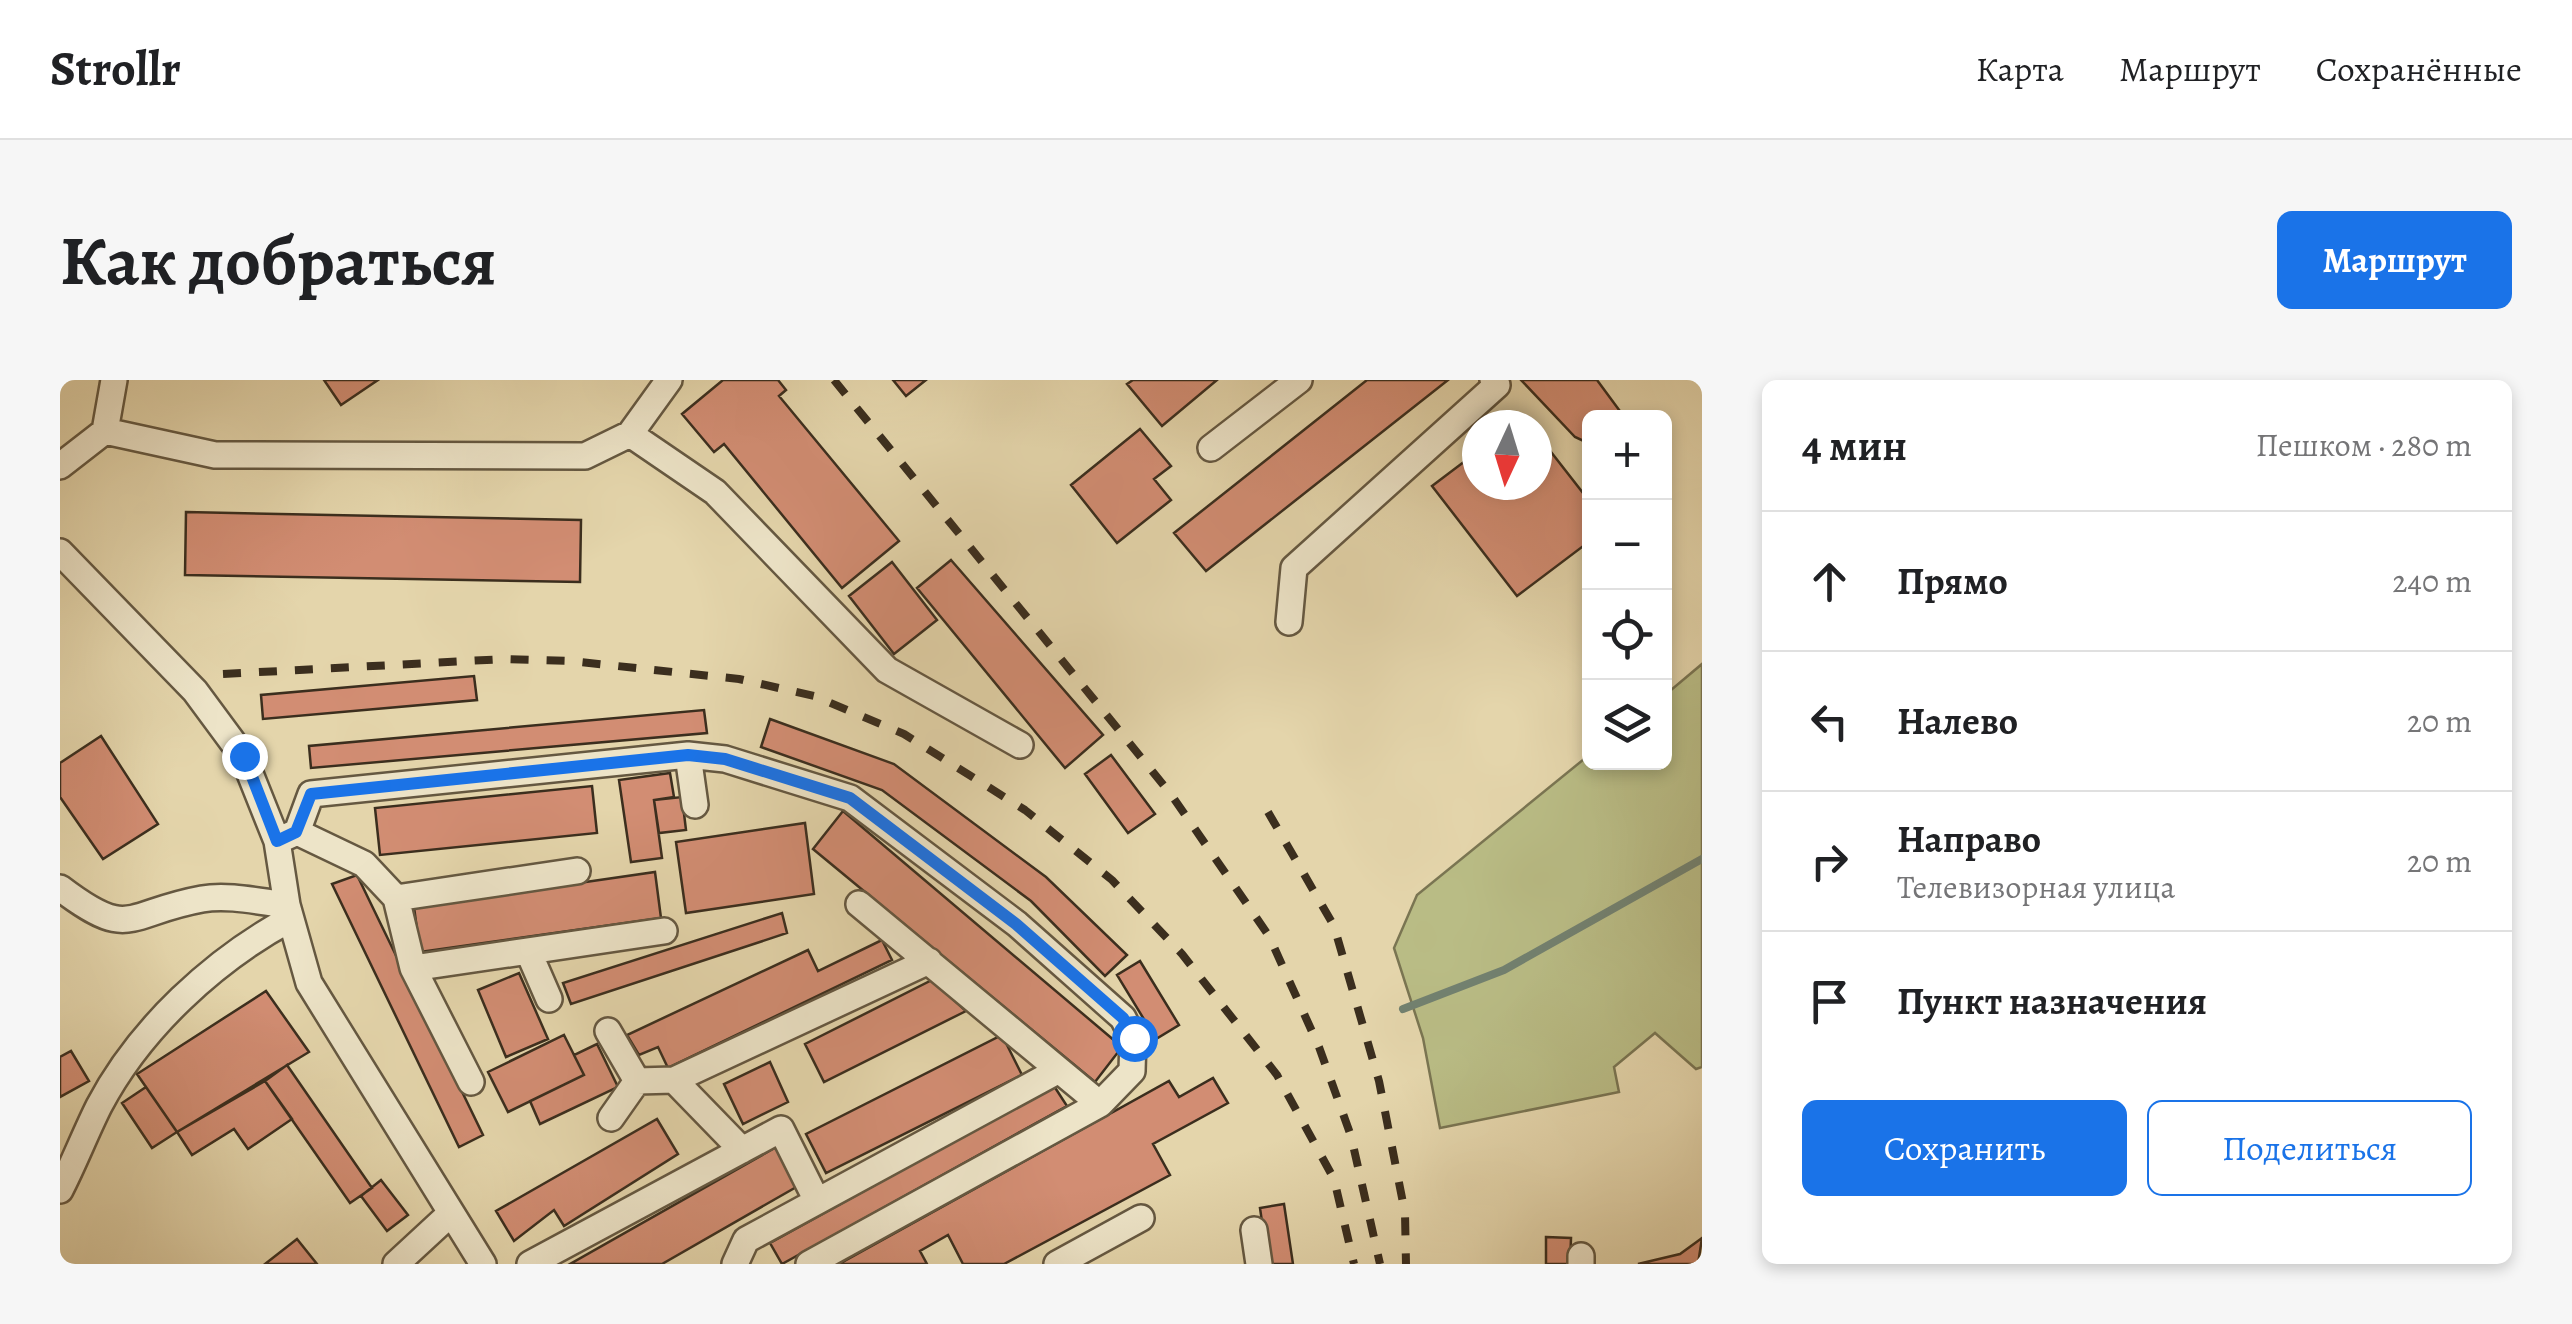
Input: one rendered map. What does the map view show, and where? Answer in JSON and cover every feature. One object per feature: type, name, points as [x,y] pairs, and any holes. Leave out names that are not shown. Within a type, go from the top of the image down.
[{"type":"lane","points":[[60,466],[105,430],[114,380]]},
{"type":"lane","points":[[105,430],[215,455],[586,456],[630,434],[668,380]]},
{"type":"lane","points":[[1211,448],[1299,380]]},
{"type":"lane","points":[[1288,622],[1294,568],[1497,385],[1493,380]]},
{"type":"lane","points":[[630,434],[716,492],[887,670],[1020,745]]},
{"type":"lane","points":[[65,568],[195,691],[244,756],[287,837],[289,912],[309,982],[449,1216],[483,1264]]},
{"type":"lane","points":[[287,837],[311,794],[688,755],[725,759],[850,798],[1016,924],[1123,1018],[1134,1038],[1132,1071],[1100,1104],[809,1264]]},
{"type":"lane","points":[[688,755],[696,805]]},
{"type":"lane","points":[[287,837],[364,864],[396,898],[413,968],[471,1082]]},
{"type":"lane","points":[[396,898],[577,870]]},
{"type":"lane","points":[[60,888],[95,914],[117,922],[206,898],[289,912]]},
{"type":"lane","points":[[859,904],[1100,1104]]},
{"type":"lane","points":[[60,1190],[100,1104],[138,1045],[238,947],[289,912]]},
{"type":"lane","points":[[413,968],[664,930]]},
{"type":"lane","points":[[529,952],[549,999]]},
{"type":"lane","points":[[637,1081],[674,1080],[929,960]]},
{"type":"lane","points":[[608,1031],[637,1081]]},
{"type":"lane","points":[[736,1264],[746,1240],[1059,1070]]},
{"type":"lane","points":[[674,1080],[742,1150]]},
{"type":"lane","points":[[611,1118],[637,1081]]},
{"type":"lane","points":[[530,1264],[781,1129],[817,1201]]},
{"type":"lane","points":[[396,1264],[449,1216]]},
{"type":"lane","points":[[1057,1264],[1141,1218]]},
{"type":"lane","points":[[1254,1230],[1259,1264]]},
{"type":"green space","points":[[1702,664],[1702,1067],[1696,1069],[1655,1033],[1614,1067],[1619,1092],[1440,1128],[1423,1038],[1394,948],[1417,895],[1582,761],[1582,770],[1672,770],[1672,689]]},
{"type":"building","points":[[324,380],[378,380],[341,405]]},
{"type":"building","points":[[723,380],[778,380],[786,390],[779,396],[899,541],[842,588],[724,444],[714,452],[682,414]]},
{"type":"building","points":[[893,380],[926,380],[906,396]]},
{"type":"building","points":[[1133,380],[1217,380],[1162,426],[1127,384]]},
{"type":"building","points":[[1367,380],[1448,380],[1206,571],[1174,533]]},
{"type":"building","points":[[1521,380],[1597,380],[1619,410],[1582,410],[1582,440]]},
{"type":"building","points":[[1140,429],[1171,466],[1154,479],[1171,500],[1117,543],[1071,485]]},
{"type":"building","points":[[1552,453],[1582,492],[1582,547],[1517,596],[1432,486],[1462,463],[1462,500],[1552,500]]},
{"type":"building","points":[[186,512],[581,520],[580,582],[185,575]]},
{"type":"building","points":[[951,560],[1103,735],[1065,768],[917,588]]},
{"type":"building","points":[[892,562],[937,620],[894,654],[849,596]]},
{"type":"building","points":[[474,676],[477,700],[263,719],[261,695]]},
{"type":"building","points":[[704,710],[707,733],[311,768],[309,746]]},
{"type":"building","points":[[770,719],[894,764],[1046,877],[1127,955],[1105,976],[1031,901],[882,790],[761,747]]},
{"type":"building","points":[[101,736],[158,824],[103,859],[60,797],[60,763]]},
{"type":"building","points":[[1111,755],[1155,814],[1128,833],[1085,774]]},
{"type":"building","points":[[670,773],[674,797],[654,800],[662,858],[631,862],[619,780]]},
{"type":"building","points":[[592,786],[597,833],[380,855],[375,808]]},
{"type":"building","points":[[682,797],[686,830],[659,833],[654,800]]},
{"type":"building","points":[[843,811],[1122,1047],[1095,1082],[813,849]]},
{"type":"building","points":[[805,823],[814,894],[686,913],[676,842]]},
{"type":"building","points":[[655,872],[661,918],[420,952],[414,907]]},
{"type":"building","points":[[357,875],[483,1135],[459,1147],[332,884]]},
{"type":"building","points":[[782,913],[787,933],[571,1004],[563,983]]},
{"type":"building","points":[[882,940],[892,960],[668,1068],[658,1047],[639,1055],[627,1035],[808,950],[818,971]]},
{"type":"building","points":[[1140,961],[1179,1025],[1156,1039],[1117,975]]},
{"type":"building","points":[[519,973],[548,1039],[506,1057],[478,990]]},
{"type":"building","points":[[932,980],[966,1011],[824,1082],[805,1044]]},
{"type":"building","points":[[266,991],[309,1052],[177,1132],[137,1074]]},
{"type":"building","points":[[564,1035],[584,1075],[508,1112],[488,1072]]},
{"type":"building","points":[[1002,1035],[1022,1075],[826,1173],[806,1134]]},
{"type":"building","points":[[597,1044],[618,1087],[540,1124],[530,1101],[584,1075],[574,1055]]},
{"type":"building","points":[[71,1051],[89,1081],[60,1097],[60,1057]]},
{"type":"building","points":[[770,1062],[788,1102],[743,1124],[724,1084]]},
{"type":"building","points":[[287,1065],[372,1188],[350,1203],[265,1081]]},
{"type":"building","points":[[1213,1078],[1228,1103],[1153,1144],[1170,1175],[1004,1264],[963,1264],[948,1235],[920,1251],[927,1264],[839,1264],[1169,1081],[1179,1097]]},
{"type":"building","points":[[265,1081],[292,1119],[248,1149],[234,1129],[192,1155],[177,1132]]},
{"type":"building","points":[[1054,1086],[1067,1106],[782,1264],[770,1243]]},
{"type":"building","points":[[146,1087],[177,1132],[152,1148],[122,1103]]},
{"type":"building","points":[[657,1119],[678,1154],[564,1226],[554,1210],[514,1241],[496,1211]]},
{"type":"building","points":[[778,1146],[798,1186],[662,1264],[570,1264]]},
{"type":"building","points":[[381,1180],[408,1215],[387,1231],[361,1196]]},
{"type":"building","points":[[1284,1204],[1293,1264],[1268,1264],[1260,1208]]},
{"type":"building","points":[[1546,1237],[1571,1238],[1570,1264],[1546,1264]]},
{"type":"building","points":[[1702,1238],[1698,1264],[1638,1264],[1680,1254]]},
{"type":"building","points":[[297,1239],[317,1264],[265,1264]]},
{"type":"waterway","points":[[1403,1009],[1504,970],[1702,859]]},
{"type":"railway","points":[[834,380],[1170,793],[1269,936],[1319,1047],[1351,1136],[1380,1264]]},
{"type":"railway","points":[[223,674],[505,659],[570,661],[739,679],[814,696],[904,734],[1025,810],[1112,880],[1182,954],[1277,1075],[1334,1179],[1354,1264]]},
{"type":"railway","points":[[1268,812],[1334,926],[1379,1081],[1405,1213],[1406,1264]]},
{"type":"route","points":[[244,756],[277,841],[296,832],[311,794],[688,755],[725,759],[850,798],[1016,924],[1123,1018],[1134,1038]]}]
